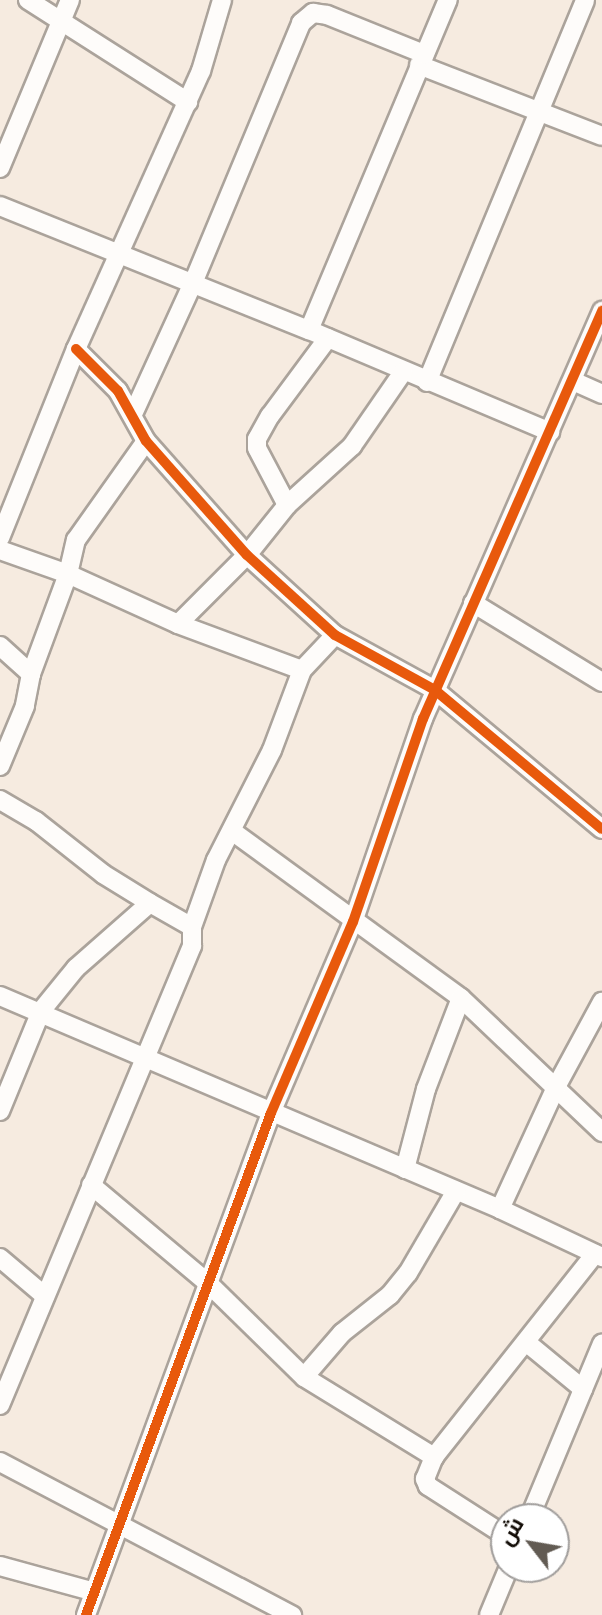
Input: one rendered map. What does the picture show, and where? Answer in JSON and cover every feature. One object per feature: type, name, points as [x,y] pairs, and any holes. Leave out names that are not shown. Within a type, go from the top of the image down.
[{"type":"street","points":[[28,0],[188,102]]},
{"type":"street","points":[[0,168],[70,0]]},
{"type":"street","points":[[0,538],[76,349],[121,255],[201,71],[222,0]]},
{"type":"street","points":[[309,330],[448,0]]},
{"type":"street","points":[[427,382],[541,113],[585,0]]},
{"type":"street","points":[[133,414],[193,283],[296,30],[307,17],[323,7],[421,59],[541,113],[602,136]]},
{"type":"street","points":[[0,206],[309,330],[550,432]]},
{"type":"street","points":[[86,1615],[271,1113],[353,922],[435,690],[602,311]]},
{"type":"street","points":[[287,505],[257,448],[257,439],[328,338]]},
{"type":"street","points":[[76,349],[118,391],[146,441],[247,555],[335,635],[435,690],[602,829]]},
{"type":"street","points":[[178,624],[247,555],[287,505],[352,446],[403,372]]},
{"type":"street","points":[[573,381],[602,394]]},
{"type":"street","points":[[0,766],[25,706],[31,674],[68,574],[76,540],[146,441]]},
{"type":"street","points":[[0,550],[68,574],[178,624],[302,670]]},
{"type":"street","points":[[473,603],[602,682]]},
{"type":"street","points":[[0,1405],[192,946],[192,927],[216,860],[272,750],[302,670],[335,635]]},
{"type":"street","points":[[0,646],[31,674]]},
{"type":"street","points":[[0,800],[36,821],[103,874],[192,927]]},
{"type":"street","points":[[232,831],[461,998],[602,1132]]},
{"type":"street","points":[[0,1111],[41,1011],[76,968],[150,903]]},
{"type":"street","points":[[0,996],[500,1209],[598,1256],[434,1457],[425,1479],[428,1486],[490,1526]]},
{"type":"street","points":[[405,1169],[426,1089],[461,998]]},
{"type":"street","points":[[500,1209],[556,1087],[602,1002]]},
{"type":"street","points":[[91,1185],[209,1284],[304,1377],[434,1457]]},
{"type":"street","points":[[304,1377],[342,1333],[390,1295],[408,1273],[456,1191]]},
{"type":"street","points":[[0,1258],[45,1296]]},
{"type":"street","points":[[526,1342],[583,1389]]},
{"type":"street","points":[[536,1503],[602,1344]]},
{"type":"street","points":[[0,1462],[292,1615]]},
{"type":"street","points":[[0,1566],[95,1592]]},
{"type":"street","points":[[489,1615],[502,1583]]},
{"type":"cycle path","points":[[86,1615],[271,1113],[353,922],[423,719],[602,311]]},
{"type":"cycle path","points":[[76,349],[118,391],[146,441],[247,555],[335,635],[435,690],[602,829]]}]
